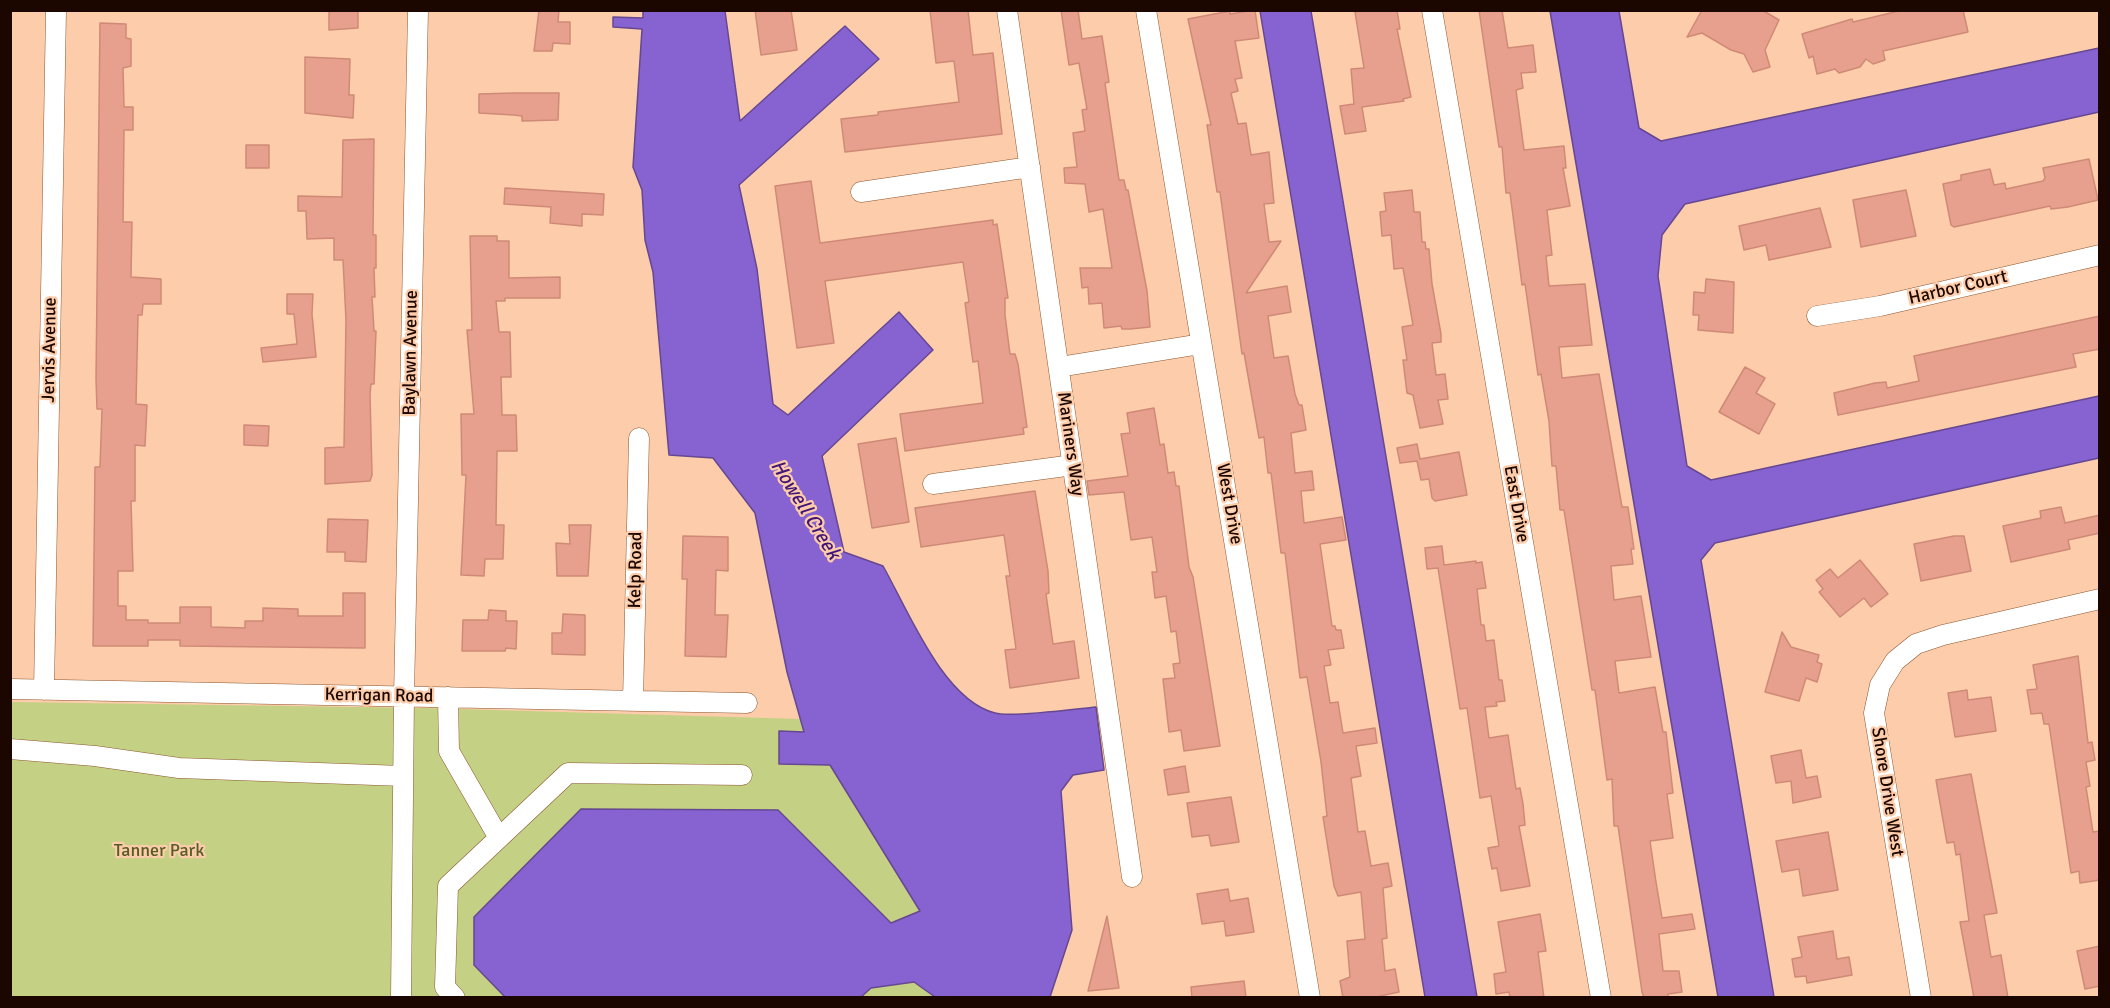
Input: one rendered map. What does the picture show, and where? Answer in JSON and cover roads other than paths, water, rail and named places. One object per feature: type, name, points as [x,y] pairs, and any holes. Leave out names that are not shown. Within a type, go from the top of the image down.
[{"type":"street","name":"Jervis Avenue","points":[[44,690],[56,10]]},
{"type":"street","name":"Baylawn Avenue","points":[[404,696],[418,10]]},
{"type":"street","name":"Mariners Way","points":[[1007,10],[1132,877]]},
{"type":"street","name":"West Drive","points":[[1146,10],[1310,998]]},
{"type":"street","name":"East Drive","points":[[1432,10],[1601,998]]},
{"type":"street","points":[[861,192],[1030,166]]},
{"type":"street","name":"Harbor Court","points":[[1817,316],[1880,306],[2100,255]]},
{"type":"street","points":[[1059,367],[1201,344]]},
{"type":"street","name":"Kelp Road","points":[[633,701],[639,438]]},
{"type":"street","points":[[933,484],[1073,465]]},
{"type":"street","name":"Shore Drive West","points":[[1921,998],[1874,713],[1880,685],[1894,661],[1916,644],[1942,635],[2100,599]]},
{"type":"street","name":"Kerrigan Road","points":[[10,689],[747,703]]},
{"type":"street","points":[[401,998],[404,696]]},
{"type":"street","points":[[448,697],[449,751],[499,838]]},
{"type":"street","points":[[10,749],[95,756],[179,768],[403,776]]},
{"type":"street","points":[[455,998],[445,987],[448,886],[568,773],[742,775]]},
{"type":"water","name":"Howell Creek","points":[[643,11],[725,11],[740,121],[845,26],[879,59],[739,185],[757,269],[773,404],[788,415],[899,312],[933,350],[822,456],[844,552],[883,566],[929,651],[959,691],[976,705],[1003,714],[1028,714],[1096,707],[1104,770],[1073,775],[1061,791],[1072,930],[1050,997],[935,997],[914,982],[871,988],[860,998],[505,997],[474,965],[474,917],[581,809],[778,810],[891,923],[920,911],[830,765],[779,764],[779,731],[804,732],[787,672],[755,513],[713,458],[669,455],[653,272],[645,240],[642,190],[633,167],[642,29],[613,27],[613,17],[643,18]]},
{"type":"water","points":[[1260,11],[1311,11],[1477,997],[1425,997]]},
{"type":"water","points":[[1550,11],[1619,11],[1639,128],[1661,141],[2099,48],[2099,112],[1685,204],[1662,235],[1658,276],[1687,466],[1711,480],[2099,396],[2099,458],[1715,543],[1701,560],[1774,997],[1718,997]]},
{"type":"park label","name":"Tanner Park","points":[[159,851]]}]
